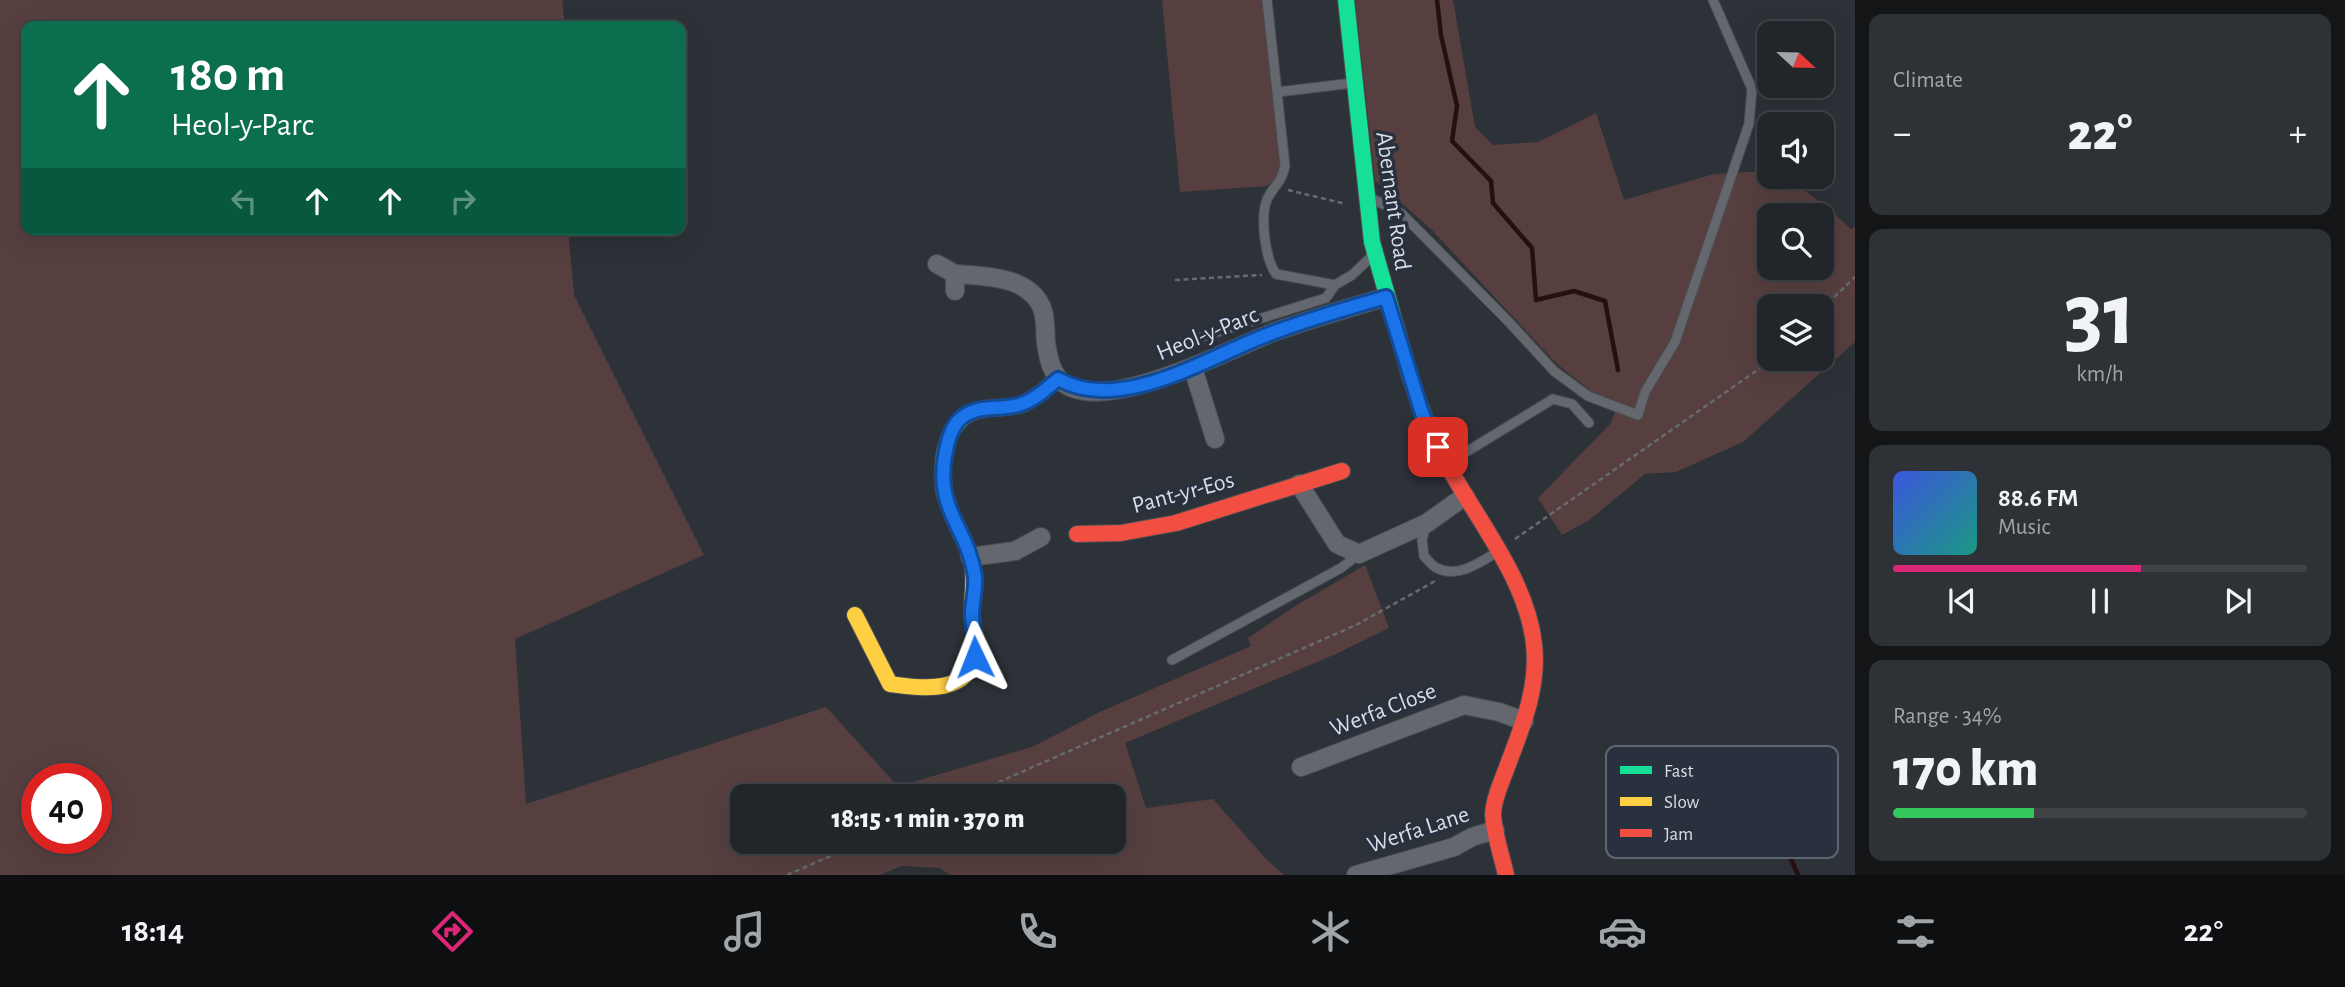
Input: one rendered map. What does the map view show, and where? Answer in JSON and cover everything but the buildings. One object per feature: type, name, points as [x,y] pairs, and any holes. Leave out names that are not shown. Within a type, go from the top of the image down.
[{"type":"street","name":"Abernant Road","points":[[1346,0],[1375,254],[1386,297],[1422,413],[1446,464],[1498,551],[1525,603],[1534,644],[1534,686],[1496,797],[1493,814],[1506,875]]},
{"type":"street","points":[[855,615],[890,684],[927,689],[946,688],[965,677],[975,657],[976,641],[972,615],[975,579],[970,557],[945,501],[942,471],[947,441],[958,421],[979,408],[1017,406],[1033,399],[1058,379],[1050,363],[1043,312],[1036,297],[1018,284],[993,277],[955,282],[937,264]]},
{"type":"street","name":"Heol-y-Parc","points":[[1058,379],[1074,388],[1097,392],[1127,388],[1193,368],[1237,346],[1276,331],[1386,297]]},
{"type":"street","points":[[1193,368],[1214,439]]},
{"type":"street","name":"Pant-yr-Eos","points":[[1077,534],[1121,533],[1176,523],[1342,471]]},
{"type":"street","points":[[1300,484],[1337,544],[1359,554],[1427,523],[1465,496]]},
{"type":"street","points":[[970,557],[1015,551],[1041,537]]},
{"type":"street","name":"Werfa Close","points":[[1301,767],[1464,705],[1499,712],[1524,721]]},
{"type":"street","name":"Werfa Lane","points":[[1356,875],[1454,847],[1472,837],[1495,831]]},
{"type":"lane","points":[[1267,0],[1286,166],[1280,183],[1269,194],[1264,211],[1268,262],[1276,274],[1335,285]]},
{"type":"lane","points":[[1369,197],[1402,214],[1554,371],[1588,396],[1638,415],[1645,392],[1675,342],[1749,124],[1752,89],[1713,0]]},
{"type":"lane","points":[[1278,92],[1356,82]]},
{"type":"lane","points":[[1176,345],[1326,298],[1335,285],[1352,275],[1375,254]]},
{"type":"lane","points":[[1446,464],[1553,399],[1572,404],[1589,423]]},
{"type":"lane","points":[[1427,523],[1422,540],[1424,556],[1437,569],[1453,572],[1474,567],[1498,551]]},
{"type":"lane","points":[[1172,660],[1341,568],[1359,554]]},
{"type":"path","points":[[1280,183],[1289,191],[1355,206],[1369,197]]},
{"type":"path","points":[[1175,280],[1276,274]]},
{"type":"path","points":[[1834,297],[1855,277]]},
{"type":"path","points":[[1498,551],[1757,369]]},
{"type":"path","points":[[994,784],[1356,625],[1453,572]]},
{"type":"path","points":[[787,875],[835,854]]},
{"type":"shaded area","points":[[0,0],[562,0],[564,21],[21,21],[21,235],[569,235],[574,295],[704,555],[515,639],[526,804],[826,707],[894,782],[913,782],[1032,747],[1102,711],[1251,646],[1248,638],[1292,608],[1365,565],[1389,628],[1336,654],[1125,743],[1146,808],[1213,799],[1266,859],[1284,875],[950,875],[940,868],[902,866],[880,875],[0,875]]},
{"type":"shaded area","points":[[1162,0],[1262,0],[1282,164],[1277,178],[1267,186],[1180,192]]},
{"type":"shaded area","points":[[1355,0],[1453,0],[1475,127],[1493,145],[1538,142],[1596,113],[1624,200],[1714,174],[1757,172],[1757,189],[1802,189],[1820,203],[1757,203],[1757,280],[1834,280],[1834,214],[1851,229],[1855,226],[1855,342],[1834,361],[1834,294],[1757,294],[1757,371],[1823,371],[1743,442],[1676,472],[1645,474],[1588,521],[1562,535],[1538,498],[1611,423],[1619,402],[1591,391],[1557,364],[1431,229],[1375,180]]},
{"type":"waterway","points":[[1437,0],[1441,35],[1457,106],[1452,141],[1491,181],[1493,203],[1532,248],[1536,300],[1574,291],[1605,301],[1618,370]]},
{"type":"waterway","points":[[1791,858],[1798,875]]},
{"type":"traffic: fast","points":[[1346,0],[1372,242],[1410,376]]},
{"type":"traffic: fast","points":[[944,491],[944,454],[952,431],[959,422],[968,414],[980,410],[1023,404],[1058,379]]},
{"type":"traffic: slow","points":[[855,615],[890,684],[942,686],[963,677],[971,667],[976,644],[972,616],[972,564],[944,491]]},
{"type":"traffic: jam","points":[[1410,376],[1437,446],[1512,575],[1530,621],[1535,660],[1532,692],[1493,813],[1506,875]]},
{"type":"traffic: jam","points":[[1077,534],[1121,533],[1176,523],[1342,471]]},
{"type":"route","points":[[975,657],[976,641],[972,615],[975,579],[970,557],[945,501],[942,471],[947,441],[958,421],[979,408],[1017,406],[1033,399],[1058,379],[1074,388],[1097,392],[1127,388],[1193,368],[1237,346],[1276,331],[1386,297],[1422,413],[1438,447]]}]
